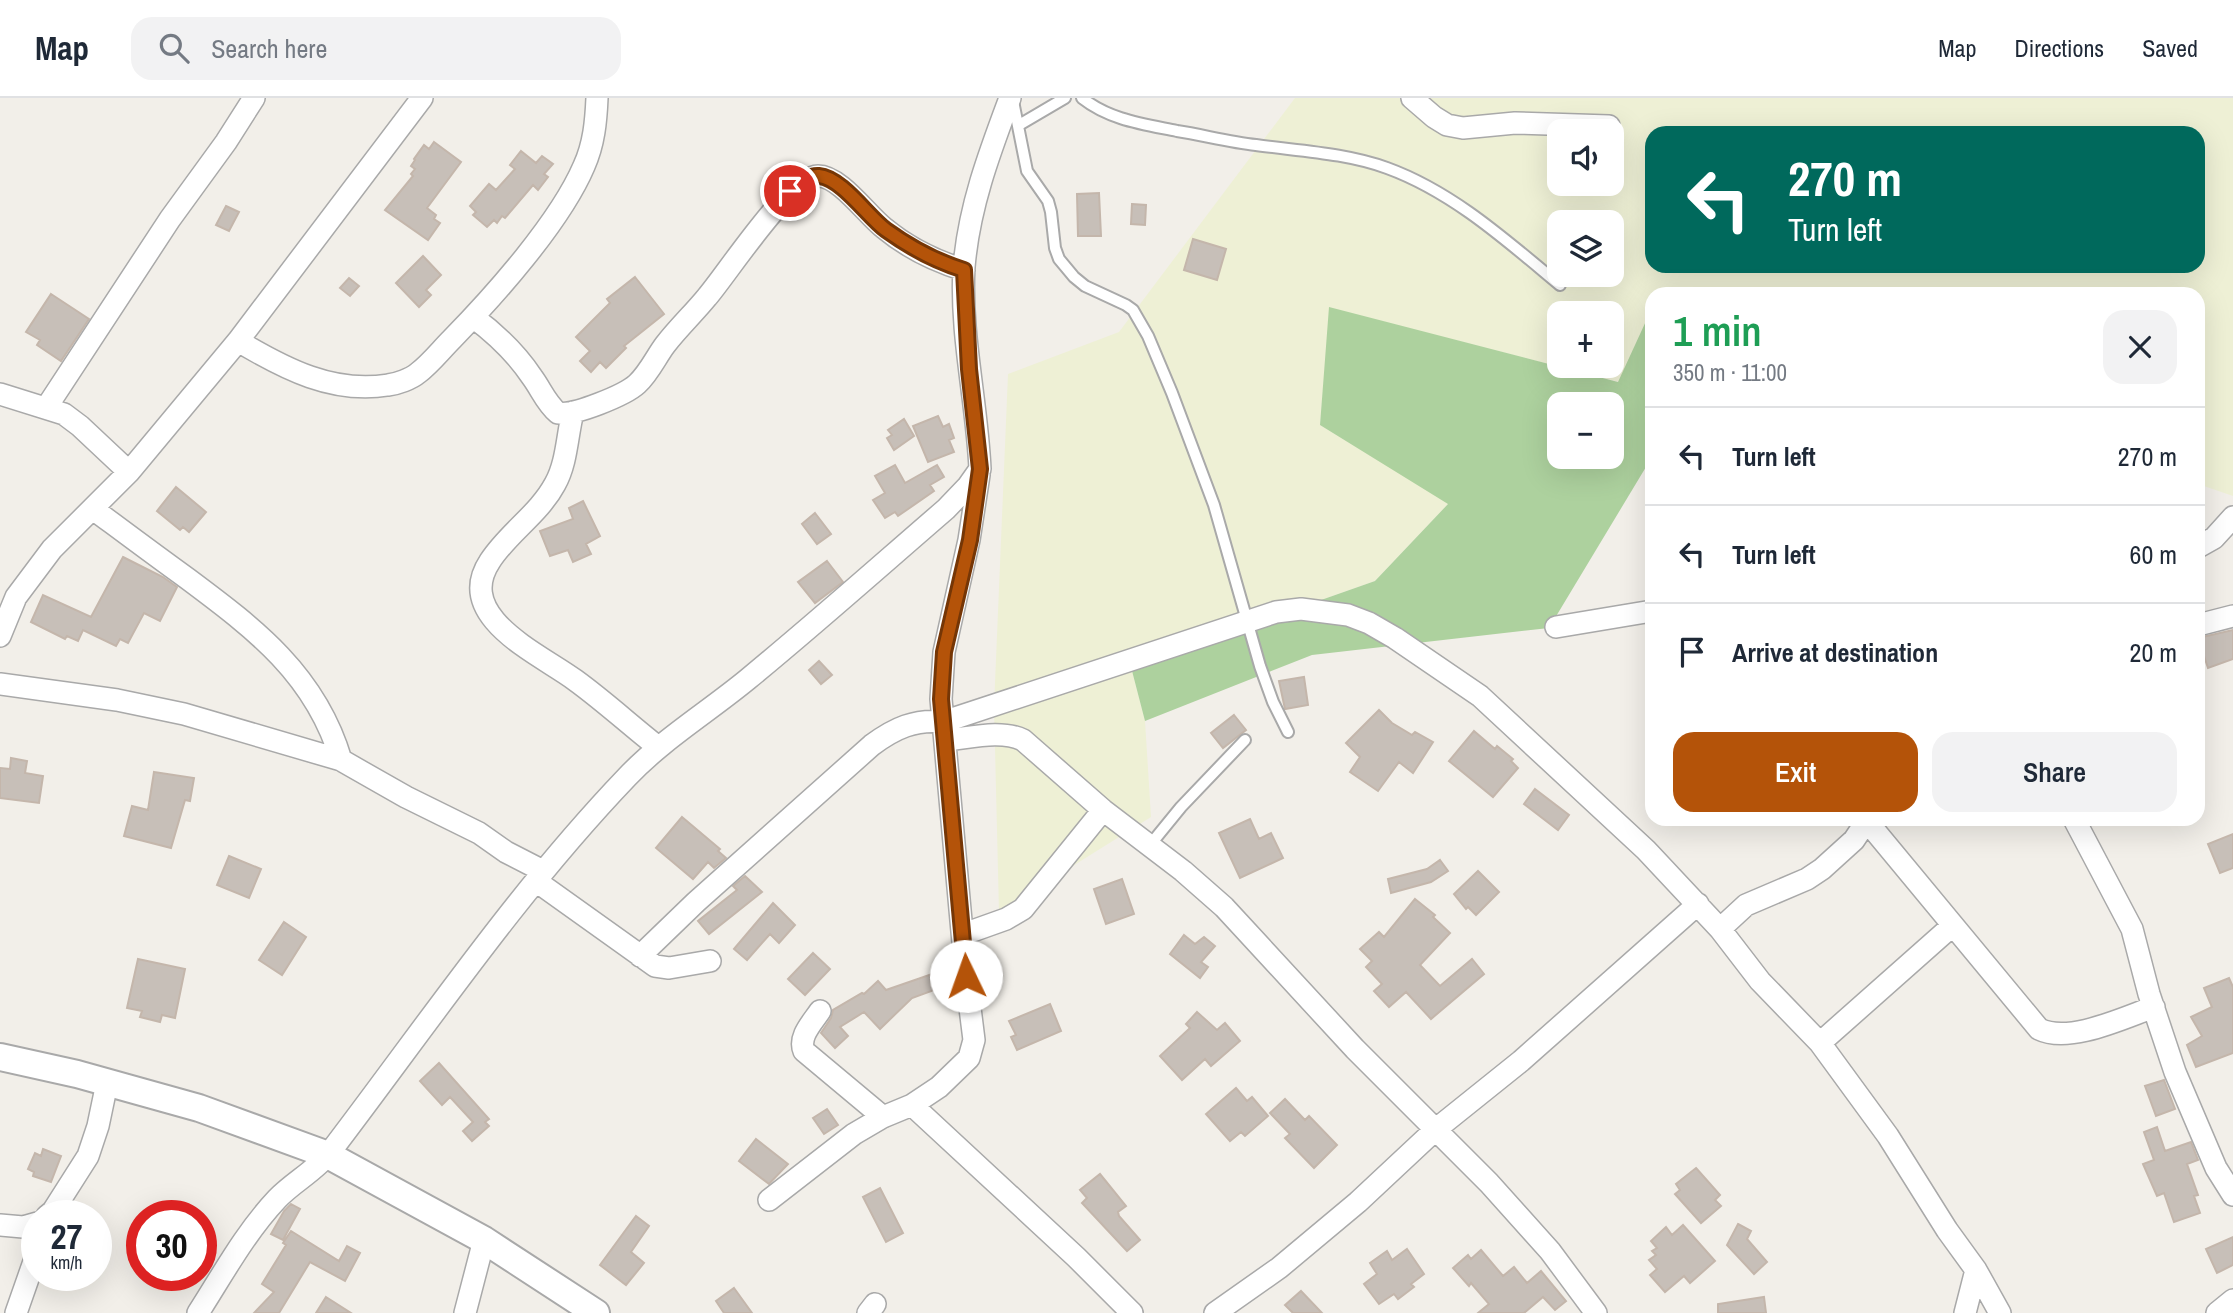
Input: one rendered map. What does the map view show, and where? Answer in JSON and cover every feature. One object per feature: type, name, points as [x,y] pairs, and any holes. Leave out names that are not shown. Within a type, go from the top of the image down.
[{"type":"street","points":[[46,408],[170,219],[254,98]]},
{"type":"street","points":[[0,636],[16,597],[52,549],[129,472],[238,341],[422,98]]},
{"type":"street","points":[[238,341],[290,371],[319,381],[358,387],[391,385],[416,375],[473,317],[527,253],[565,202],[592,144],[597,98]]},
{"type":"street","points":[[769,1199],[836,1146],[883,1117],[912,1105],[939,1087],[969,1058],[974,1040],[941,699],[944,652],[970,540],[980,469],[969,369],[964,270],[972,209],[981,176],[1011,98]]},
{"type":"street","points":[[1412,98],[1441,121],[1463,128],[1514,123],[1547,124]]},
{"type":"street","points":[[473,317],[494,333],[516,356],[558,413],[573,411],[636,386],[667,342],[709,295],[790,191],[814,176],[825,178],[844,190],[884,228],[916,251],[964,270]]},
{"type":"street","points":[[0,394],[64,414],[129,472]]},
{"type":"street","points":[[573,411],[556,483],[528,520],[490,561],[479,589],[490,614],[500,628],[576,680],[658,747]]},
{"type":"street","points":[[198,1313],[233,1256],[264,1213],[279,1196],[328,1155],[424,1024],[540,876],[627,778],[658,747],[746,681],[935,518],[968,486],[980,469]]},
{"type":"street","points":[[93,509],[250,626],[298,676],[314,698],[334,737],[341,760]]},
{"type":"street","points":[[2205,543],[2214,538],[2233,517]]},
{"type":"street","points":[[945,731],[1144,657],[1276,612],[1330,611],[1369,623],[1480,696],[1646,850],[1698,904],[1760,981],[1820,1043],[1888,1136],[1947,1230],[1976,1270],[2000,1313]]},
{"type":"street","points":[[1556,627],[1645,612]]},
{"type":"street","points":[[2205,623],[2233,616]]},
{"type":"street","points":[[0,684],[117,700],[184,714],[341,760],[406,797],[479,833],[540,876],[640,956],[662,968],[710,961]]},
{"type":"street","points":[[640,956],[696,902],[890,732],[908,724],[926,721],[945,731],[1014,736],[1040,753],[1104,810],[1224,907],[1355,1049],[1489,1183],[1550,1251],[1596,1313]]},
{"type":"street","points":[[964,933],[1006,919],[1023,909],[1104,810]]},
{"type":"street","points":[[1720,929],[1746,905],[1807,879],[1822,869],[1846,848],[1862,826]]},
{"type":"street","points":[[1872,826],[2039,1029],[2050,1035],[2067,1034],[2154,1007]]},
{"type":"street","points":[[2078,826],[2132,929],[2154,1007],[2197,1126],[2216,1168],[2233,1195]]},
{"type":"street","points":[[1215,1313],[1279,1268],[1358,1202],[1435,1130],[1521,1061],[1698,904]]},
{"type":"street","points":[[1820,1043],[1952,926]]},
{"type":"street","points":[[820,1011],[802,1039],[801,1046],[883,1117]]},
{"type":"street","points":[[0,1056],[200,1108],[328,1155],[484,1240],[596,1313]]},
{"type":"street","points":[[59,1200],[88,1156],[98,1126],[107,1083]]},
{"type":"street","points":[[912,1105],[1076,1257],[1132,1313]]},
{"type":"street","points":[[0,1225],[21,1227]]},
{"type":"street","points":[[465,1313],[484,1240]]},
{"type":"street","points":[[1965,1313],[1976,1270]]},
{"type":"street","points":[[16,1313],[24,1291]]},
{"type":"street","points":[[2217,1313],[2233,1300]]},
{"type":"lane","points":[[1011,98],[1027,171],[1048,201],[1059,259],[1085,286],[1133,310],[1148,336],[1214,505],[1246,621],[1273,702],[1288,732]]},
{"type":"lane","points":[[1019,125],[1065,98]]},
{"type":"lane","points":[[1082,98],[1114,117],[1134,122],[1215,139],[1346,158],[1387,168],[1422,184],[1485,224],[1547,274]]},
{"type":"lane","points":[[1150,845],[1181,807],[1245,740]]},
{"type":"green space","points":[[1295,98],[2233,98],[2233,496],[2205,486],[2205,287],[1645,287],[1645,324],[1624,371],[1624,301],[1547,301],[1547,364],[1330,308],[1320,425],[1449,503],[1375,581],[1131,667],[1145,721],[1151,817],[999,912],[994,707],[1008,374],[1119,332]]},
{"type":"green space","points":[[1329,307],[1547,364],[1547,378],[1603,378],[1618,382],[1620,378],[1624,378],[1624,369],[1645,323],[1645,469],[1549,628],[1312,655],[1145,721],[1131,667],[1375,581],[1448,504],[1320,425]]},
{"type":"green space","points":[[1603,378],[1621,378],[1619,382]]},
{"type":"building","points":[[434,142],[461,162],[427,208],[436,215],[434,219],[440,223],[428,240],[385,210],[413,176],[411,174],[415,169],[411,166],[424,145],[429,149]]},
{"type":"building","points":[[521,151],[536,163],[542,156],[553,164],[544,174],[548,177],[538,190],[533,185],[505,218],[502,216],[497,223],[494,220],[487,227],[473,215],[476,212],[470,206],[489,184],[496,190],[515,169],[510,165]]},
{"type":"building","points":[[1099,193],[1101,236],[1078,236],[1077,194]]},
{"type":"building","points":[[1132,204],[1146,205],[1145,225],[1131,224]]},
{"type":"building","points":[[226,206],[239,212],[229,231],[216,225]]},
{"type":"building","points":[[1193,239],[1226,249],[1217,280],[1184,270]]},
{"type":"building","points":[[423,256],[441,275],[426,290],[431,295],[419,307],[396,283]]},
{"type":"building","points":[[635,277],[664,314],[624,346],[626,348],[606,368],[600,362],[591,372],[580,361],[590,351],[576,337],[610,303],[607,299]]},
{"type":"building","points":[[349,278],[359,286],[350,296],[340,288]]},
{"type":"building","points":[[51,294],[89,319],[61,361],[37,345],[40,340],[26,332]]},
{"type":"building","points":[[938,416],[943,427],[949,424],[954,438],[949,440],[954,452],[928,462],[913,426]]},
{"type":"building","points":[[904,419],[914,436],[894,450],[887,438],[892,435],[888,430]]},
{"type":"building","points":[[895,465],[905,483],[937,465],[944,477],[930,485],[934,491],[898,516],[895,512],[885,518],[873,500],[885,493],[875,476]]},
{"type":"building","points":[[176,487],[206,512],[189,532],[183,527],[180,530],[157,511]]},
{"type":"building","points":[[583,501],[600,536],[586,544],[591,554],[573,562],[568,550],[550,556],[540,531],[573,519],[569,508]]},
{"type":"building","points":[[815,513],[831,534],[817,544],[802,524]]},
{"type":"building","points":[[123,557],[177,587],[160,621],[144,613],[128,643],[120,639],[116,646],[83,630],[78,641],[67,636],[65,639],[31,622],[43,595],[91,617]]},
{"type":"building","points":[[827,561],[843,582],[815,603],[798,582]]},
{"type":"building","points":[[2233,630],[2233,659],[2208,668],[2205,659],[2205,636]]},
{"type":"building","points":[[819,661],[832,675],[821,684],[809,670]]},
{"type":"building","points":[[1304,677],[1308,705],[1285,709],[1279,681]]},
{"type":"building","points":[[1379,710],[1392,723],[1412,735],[1415,732],[1433,742],[1413,773],[1399,762],[1378,791],[1350,772],[1360,757],[1346,743]]},
{"type":"building","points":[[1234,715],[1246,730],[1223,748],[1211,733]]},
{"type":"building","points":[[1474,731],[1495,749],[1497,746],[1513,759],[1511,761],[1518,768],[1493,797],[1449,761]]},
{"type":"building","points":[[11,758],[27,761],[25,773],[43,776],[39,803],[0,798],[0,768],[10,769]]},
{"type":"building","points":[[154,772],[194,778],[190,801],[185,800],[171,848],[124,836],[132,806],[148,810]]},
{"type":"building","points":[[1535,789],[1569,815],[1558,830],[1524,804]]},
{"type":"building","points":[[682,817],[720,849],[718,851],[726,858],[714,868],[708,862],[693,879],[656,848]]},
{"type":"building","points":[[1250,819],[1259,839],[1271,833],[1283,858],[1240,878],[1219,833]]},
{"type":"building","points":[[2233,834],[2233,868],[2220,873],[2208,844]]},
{"type":"building","points":[[229,856],[261,869],[249,898],[217,885]]},
{"type":"building","points":[[1440,860],[1448,871],[1431,882],[1391,893],[1388,879],[1427,869]]},
{"type":"building","points":[[1478,871],[1499,892],[1476,915],[1468,907],[1466,909],[1454,894]]},
{"type":"building","points":[[745,876],[762,892],[709,934],[698,921],[737,890],[733,886]]},
{"type":"building","points":[[1122,879],[1134,914],[1106,924],[1094,889]]},
{"type":"building","points":[[1415,899],[1435,915],[1433,917],[1450,933],[1420,965],[1440,986],[1472,959],[1484,974],[1431,1019],[1406,992],[1389,1007],[1374,991],[1382,984],[1366,967],[1372,961],[1360,949],[1379,932],[1384,937]]},
{"type":"building","points":[[773,903],[795,925],[779,943],[770,934],[747,960],[734,949]]},
{"type":"building","points":[[284,922],[306,937],[282,975],[259,960]]},
{"type":"building","points":[[1184,935],[1195,944],[1204,937],[1215,946],[1201,962],[1208,967],[1200,978],[1170,954]]},
{"type":"building","points":[[813,953],[830,969],[805,995],[788,979]]},
{"type":"building","points":[[138,959],[185,969],[175,1018],[162,1015],[160,1022],[140,1017],[142,1011],[127,1008]]},
{"type":"building","points":[[932,974],[937,989],[912,998],[880,1029],[864,1012],[840,1027],[848,1036],[835,1048],[821,1033],[833,1010],[864,994],[878,981],[886,990]]},
{"type":"building","points":[[2229,978],[2233,987],[2233,1053],[2196,1067],[2187,1045],[2202,1036],[2191,1017],[2212,1007],[2204,988]]},
{"type":"building","points":[[1050,1004],[1061,1031],[1017,1050],[1011,1037],[1016,1035],[1009,1021]]},
{"type":"building","points":[[1197,1012],[1217,1030],[1225,1023],[1240,1041],[1211,1066],[1205,1059],[1182,1080],[1160,1056],[1190,1028],[1186,1024]]},
{"type":"building","points":[[439,1063],[489,1119],[485,1122],[489,1126],[472,1141],[463,1131],[473,1122],[450,1097],[442,1105],[420,1081]]},
{"type":"building","points":[[2164,1080],[2175,1109],[2156,1116],[2145,1086]]},
{"type":"building","points":[[1236,1088],[1247,1101],[1252,1097],[1268,1116],[1245,1136],[1241,1132],[1230,1141],[1206,1114]]},
{"type":"building","points":[[1285,1099],[1305,1120],[1309,1116],[1337,1145],[1314,1168],[1285,1138],[1290,1134],[1270,1113]]},
{"type":"building","points":[[827,1109],[838,1125],[824,1134],[813,1118]]},
{"type":"building","points":[[2157,1127],[2165,1151],[2191,1142],[2198,1160],[2187,1164],[2198,1195],[2194,1196],[2200,1213],[2174,1222],[2164,1193],[2157,1196],[2143,1164],[2154,1160],[2144,1132]]},
{"type":"building","points":[[756,1139],[788,1164],[769,1184],[739,1161]]},
{"type":"building","points":[[43,1149],[61,1156],[51,1182],[33,1176],[34,1172],[28,1169],[35,1153],[41,1156]]},
{"type":"building","points":[[1696,1168],[1720,1195],[1715,1200],[1721,1206],[1701,1223],[1675,1194],[1680,1190],[1676,1184]]},
{"type":"building","points":[[1100,1174],[1126,1206],[1118,1212],[1119,1216],[1140,1240],[1127,1251],[1082,1203],[1087,1198],[1080,1190]]},
{"type":"building","points":[[880,1188],[903,1233],[886,1242],[863,1197]]},
{"type":"building","points":[[291,1204],[300,1209],[283,1240],[271,1234]]},
{"type":"building","points":[[636,1216],[649,1226],[631,1252],[644,1263],[626,1285],[600,1265]]},
{"type":"building","points":[[1738,1224],[1751,1231],[1747,1239],[1767,1262],[1754,1274],[1727,1245]]},
{"type":"building","points":[[1683,1225],[1715,1261],[1690,1283],[1684,1276],[1665,1292],[1650,1275],[1657,1269],[1649,1260],[1656,1255],[1652,1251],[1657,1248],[1651,1241],[1666,1227],[1672,1235]]},
{"type":"building","points":[[291,1231],[339,1261],[347,1246],[360,1253],[345,1281],[310,1262],[279,1313],[254,1313],[274,1292],[262,1284],[286,1245],[283,1243]]},
{"type":"building","points":[[2233,1237],[2233,1265],[2217,1273],[2206,1249]]},
{"type":"building","points":[[1407,1249],[1424,1274],[1411,1284],[1414,1287],[1398,1299],[1394,1294],[1379,1304],[1364,1284],[1377,1274],[1370,1263],[1387,1251],[1392,1260]]},
{"type":"building","points":[[1481,1250],[1503,1276],[1514,1267],[1527,1283],[1541,1271],[1566,1301],[1555,1310],[1543,1297],[1524,1313],[1478,1313],[1489,1304],[1471,1283],[1469,1286],[1453,1268],[1468,1255],[1471,1259]]},
{"type":"building","points":[[734,1288],[752,1313],[724,1313],[716,1301]]},
{"type":"building","points":[[1301,1291],[1322,1313],[1293,1313],[1285,1305]]},
{"type":"building","points":[[326,1297],[351,1313],[316,1313]]},
{"type":"building","points":[[1764,1297],[1766,1313],[1718,1313],[1718,1304]]},
{"type":"route","points":[[790,191],[814,176],[825,178],[844,190],[884,228],[916,251],[964,270],[969,369],[980,469],[970,540],[944,652],[941,699],[966,976]]}]
